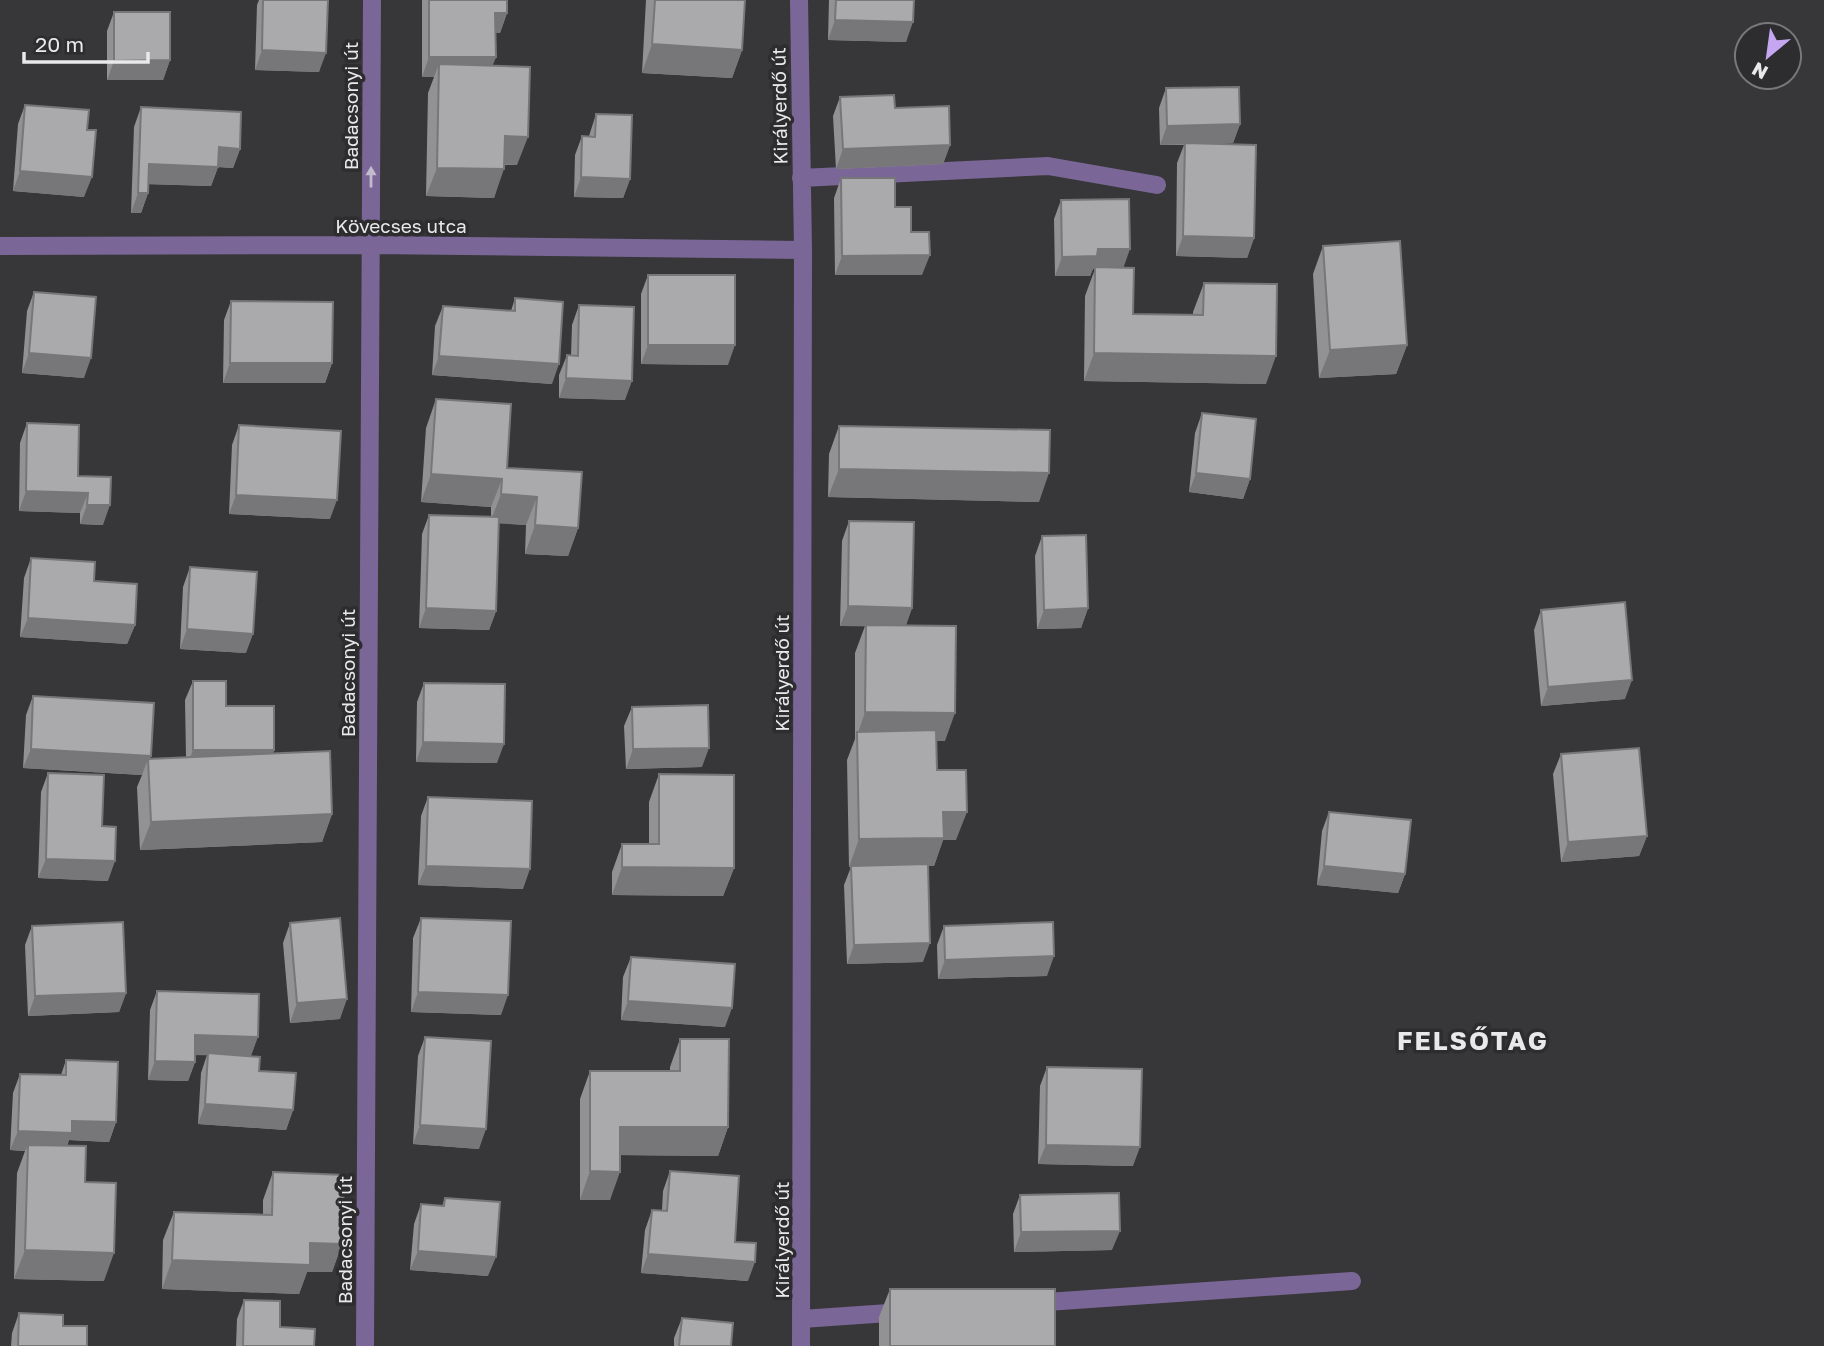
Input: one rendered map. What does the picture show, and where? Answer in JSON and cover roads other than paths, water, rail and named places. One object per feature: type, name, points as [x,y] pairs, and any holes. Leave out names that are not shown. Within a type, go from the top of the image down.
[{"type":"street","name":"Badacsonyi út","points":[[365,1346],[372,0]]},
{"type":"street","name":"Királyerdő út","points":[[799,0],[803,250],[801,1346]]},
{"type":"street","points":[[801,178],[1048,166],[1157,185]]},
{"type":"street","name":"Kövecses utca","points":[[0,246],[370,245],[803,250]]},
{"type":"street","points":[[1008,1305],[1352,1280]]},
{"type":"street","points":[[802,1319],[926,1310]]},
{"type":"district","name":"FELSŐTAG","points":[[1473,1040]]}]
